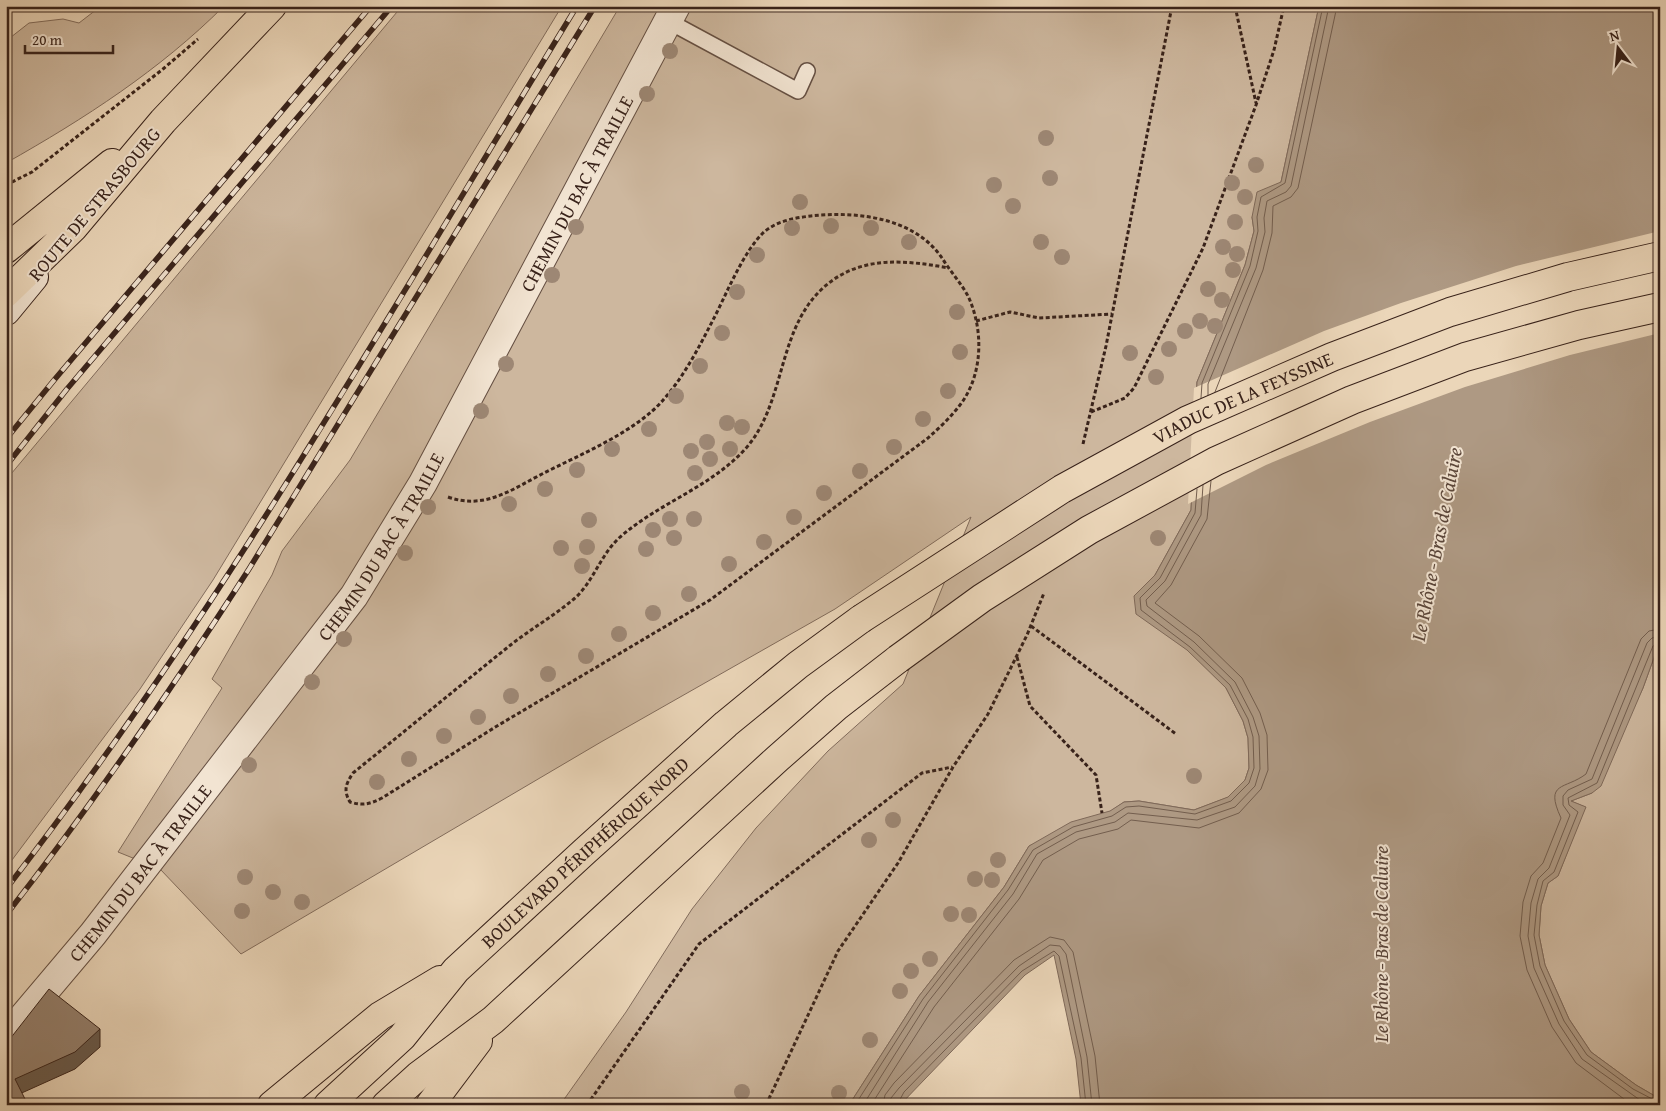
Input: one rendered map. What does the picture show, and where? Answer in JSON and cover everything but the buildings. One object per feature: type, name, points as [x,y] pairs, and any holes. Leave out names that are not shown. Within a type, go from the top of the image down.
[{"type":"main road","name":"ROUTE DE STRASBOURG","points":[[73,228],[163,121],[272,6]]},
{"type":"main road","name":"ROUTE DE STRASBOURG","points":[[6,249],[163,121]]},
{"type":"main road","points":[[6,293],[73,228]]},
{"type":"main road","name":"VIADUC DE LA FEYSSINE","points":[[861,619],[1062,489],[1188,420],[1332,357],[1450,312],[1568,277],[1660,256]]},
{"type":"main road","points":[[386,1105],[418,1076],[493,1020],[626,895],[836,707],[982,598],[1089,530],[1216,461],[1352,400],[1465,357],[1579,325],[1660,307]]},
{"type":"main road","name":"BOULEVARD PÉRIPHÉRIQUE NORD","points":[[328,1105],[402,1038],[456,970],[726,724],[798,665],[861,619]]},
{"type":"main road","points":[[272,1105],[380,1016],[456,970]]},
{"type":"main road","points":[[430,1105],[493,1020]]},
{"type":"street","name":"CHEMIN DU BAC À TRAILLE","points":[[6,1037],[93,934],[354,596],[423,483],[672,13]]},
{"type":"street","name":"ROUTE DE STRASBOURG","points":[[6,311],[73,228]]},
{"type":"lane","points":[[672,13],[798,91],[807,71]]},
{"type":"path","points":[[1234,6],[1256,105]]},
{"type":"path","points":[[1090,413],[1125,398],[1134,388],[1203,248],[1256,105],[1274,50],[1284,6]]},
{"type":"path","points":[[6,185],[32,172],[74,140],[164,69],[203,34]]},
{"type":"path","points":[[423,483],[446,497],[459,501],[477,502],[506,492],[587,451],[636,422],[664,399],[688,367],[754,243],[775,224],[788,220],[833,213],[882,219],[902,226],[920,237],[939,254],[949,268],[968,298],[976,321],[978,350],[973,383],[953,414],[906,456],[696,609],[497,726],[382,798],[369,804],[360,805],[350,802],[346,794],[346,784],[353,773],[510,646],[574,598],[584,588],[609,549],[626,532],[719,473],[742,452],[760,431],[790,338],[808,305],[822,288],[859,266],[883,262],[905,261],[949,268]]},
{"type":"path","points":[[976,321],[1010,312],[1039,318],[1112,314]]},
{"type":"path","points":[[1031,626],[1176,734]]},
{"type":"path","points":[[1017,657],[1030,706],[1096,775],[1102,813]]},
{"type":"path","points":[[587,1105],[699,944],[922,773],[953,767]]},
{"type":"shaded area","points":[[101,6],[224,6],[174,51],[120,92],[64,129],[6,163],[6,41],[29,23],[63,19],[79,23]]},
{"type":"shaded area","points":[[402,6],[562,6],[213,580],[140,689],[6,868],[6,480]]},
{"type":"shaded area","points":[[620,6],[1319,6],[1281,182],[1252,217],[1254,231],[1245,265],[1197,382],[1191,510],[1155,575],[1134,596],[1226,688],[1243,721],[1248,738],[1249,768],[1245,780],[1229,797],[1194,810],[1139,801],[1124,802],[1111,811],[1029,846],[1004,887],[919,996],[849,1105],[560,1105],[626,1012],[692,909],[756,828],[828,751],[903,684],[971,517],[835,609],[601,742],[241,954],[160,869],[118,852],[222,688],[212,679],[272,575],[282,551],[350,460]]},
{"type":"shaded area","points":[[1660,641],[1660,1099],[1636,1085],[1591,1052],[1569,1019],[1545,965],[1539,935],[1541,906],[1548,883],[1558,876],[1585,807],[1571,801],[1592,793],[1643,688]]},
{"type":"water","name":"Le Rhône - Bras de Caluire","points":[[1319,6],[1660,6],[1660,641],[1643,688],[1601,786],[1592,793],[1571,801],[1586,807],[1558,876],[1548,883],[1541,906],[1539,935],[1545,965],[1569,1019],[1591,1052],[1636,1085],[1660,1099],[1660,1105],[1081,1105],[1076,1059],[1054,955],[1025,975],[900,1105],[849,1105],[919,996],[1004,887],[1029,846],[1071,822],[1110,811],[1124,802],[1139,801],[1194,810],[1228,797],[1245,780],[1249,768],[1248,738],[1243,721],[1226,688],[1187,650],[1136,614],[1134,596],[1155,575],[1191,510],[1197,382],[1245,265],[1254,231],[1252,217],[1257,192],[1281,182]]},
{"type":"pier","points":[[1660,231],[1660,333],[1570,355],[1465,387],[1370,422],[1266,465],[1188,504],[1194,388],[1324,331],[1401,303],[1516,266]]},
{"type":"railway","points":[[6,439],[371,6]]},
{"type":"railway","points":[[6,466],[67,389],[392,6]]},
{"type":"railway","points":[[6,889],[85,784],[233,567],[373,344],[577,6]]},
{"type":"railway","points":[[6,915],[132,745],[249,569],[595,6]]}]
